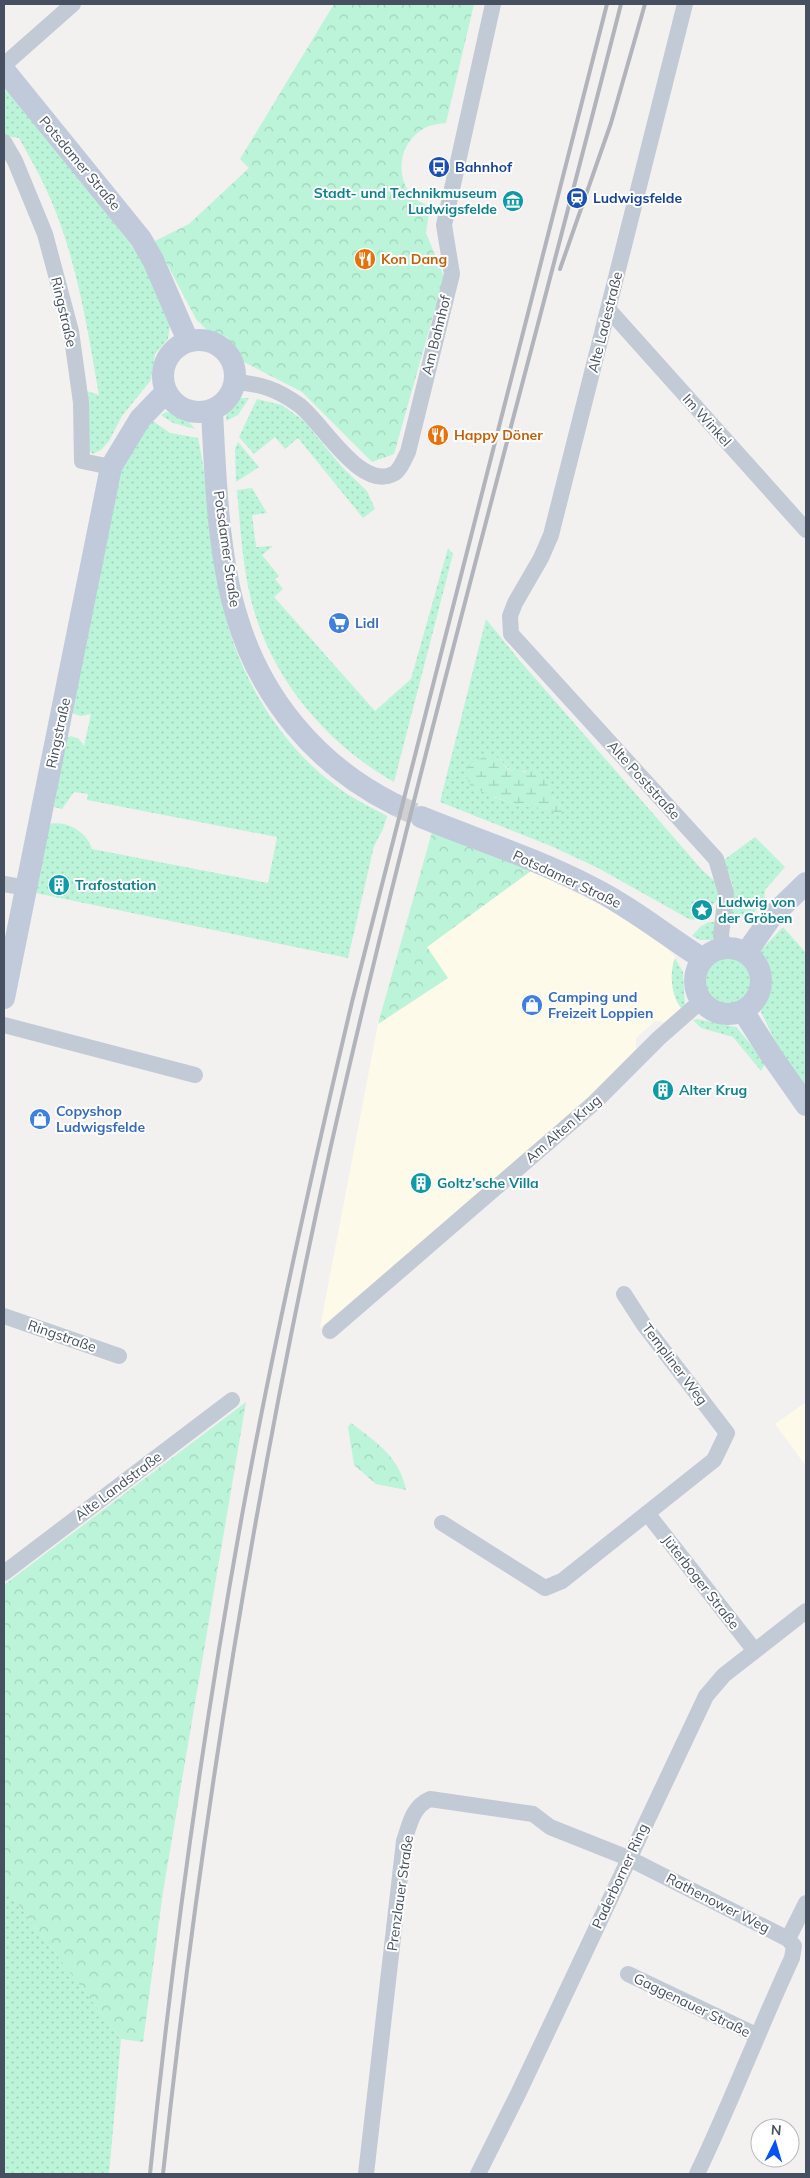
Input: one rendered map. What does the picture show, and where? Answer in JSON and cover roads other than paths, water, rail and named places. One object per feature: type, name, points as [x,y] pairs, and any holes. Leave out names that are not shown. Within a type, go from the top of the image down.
[{"type":"main road","name":"Potsdamer Straße","points":[[4,70],[141,239],[154,260],[188,341]]},
{"type":"main road","points":[[208,340],[226,351],[235,369],[235,382],[227,399],[212,410],[198,412],[186,410],[174,403],[166,392],[162,374],[165,362],[177,346],[188,341],[208,340]]},
{"type":"main road","name":"Ringstraße","points":[[4,998],[112,467],[140,419],[166,392]]},
{"type":"main road","name":"Potsdamer Straße","points":[[212,410],[221,534],[228,578],[235,612],[245,642],[257,668],[280,707],[302,735],[359,785],[394,804]]},
{"type":"main road","name":"Potsdamer Straße","points":[[421,817],[538,863],[590,886],[633,910],[703,959]]},
{"type":"main road","points":[[746,953],[772,916],[806,882]]},
{"type":"main road","points":[[723,948],[737,949],[746,953],[757,965],[760,975],[761,986],[755,1001],[743,1011],[731,1015],[720,1014],[709,1009],[701,1001],[696,991],[694,980],[697,968],[703,959],[714,951],[723,948]]},
{"type":"main road","points":[[743,1011],[806,1105]]},
{"type":"street","points":[[4,65],[73,4]]},
{"type":"street","name":"Am Bahnhof","points":[[235,382],[258,384],[279,393],[300,406],[354,465],[368,473],[383,477],[394,474],[402,464],[408,452],[452,274],[444,225],[493,4]]},
{"type":"street","name":"Alte Ladestraße","points":[[511,634],[510,616],[515,603],[541,558],[550,535],[685,4]]},
{"type":"street","name":"Ringstraße","points":[[4,142],[15,161],[45,234],[71,331],[81,403],[82,461],[112,467]]},
{"type":"street","name":"Im Winkel","points":[[608,310],[806,530]]},
{"type":"street","name":"Alte Poststraße","points":[[511,634],[716,859],[726,893],[722,935],[723,948]]},
{"type":"street","points":[[4,884],[27,888]]},
{"type":"street","name":"Am Alten Krug","points":[[330,1331],[594,1103],[659,1038],[701,1001]]},
{"type":"street","points":[[4,1025],[194,1074]]},
{"type":"street","name":"Templiner Weg","points":[[624,1294],[644,1325],[727,1433],[714,1460],[647,1514]]},
{"type":"street","name":"Ringstraße","points":[[4,1316],[120,1356]]},
{"type":"street","name":"Alte Landstraße","points":[[4,1573],[232,1400]]},
{"type":"street","points":[[442,1523],[545,1588],[562,1581],[647,1514]]},
{"type":"street","name":"Jüterboger Straße","points":[[647,1514],[755,1651]]},
{"type":"street","name":"Paderborner Ring","points":[[478,2174],[518,2094],[706,1696],[724,1675],[806,1611]]},
{"type":"street","name":"Prenzlauer Straße","points":[[366,2174],[404,1841],[412,1815],[420,1804],[430,1799],[533,1814],[550,1826],[628,1858]]},
{"type":"street","name":"Rathenower Weg","points":[[628,1858],[796,1943]]},
{"type":"street","name":"Gaggenauer Straße","points":[[697,2174],[721,2125],[756,2035],[792,1958],[806,1903]]},
{"type":"street","name":"Gaggenauer Straße","points":[[628,1974],[756,2035]]},
{"type":"tunnel","points":[[394,804],[421,817]]},
{"type":"railway","points":[[150,2174],[179,1920],[203,1751],[245,1499],[282,1312],[352,1002],[607,4]]},
{"type":"railway","points":[[163,2174],[194,1916],[212,1788],[254,1532],[277,1404],[303,1277],[330,1150],[399,863],[621,4]]},
{"type":"railway","points":[[560,269],[611,123],[645,4]]},
{"type":"place","name":"Bahnhof","points":[[439,167]]},
{"type":"place","name":"Ludwigsfelde","points":[[577,198]]},
{"type":"place","name":"Stadt- und Technikmuseum Ludwigsfelde","points":[[513,201]]},
{"type":"place","name":"Kon Dang","points":[[365,259]]},
{"type":"place","name":"Happy Döner","points":[[438,435]]},
{"type":"place","name":"Lidl","points":[[339,623]]},
{"type":"place","name":"Trafostation","points":[[59,885]]},
{"type":"place","name":"Ludwig von der Gröben","points":[[702,910]]},
{"type":"place","name":"Camping und Freizeit Loppien","points":[[532,1005]]},
{"type":"place","name":"Alter Krug","points":[[663,1090]]},
{"type":"place","name":"Copyshop Ludwigsfelde","points":[[40,1119]]},
{"type":"place","name":"Goltz’sche Villa","points":[[421,1183]]}]
